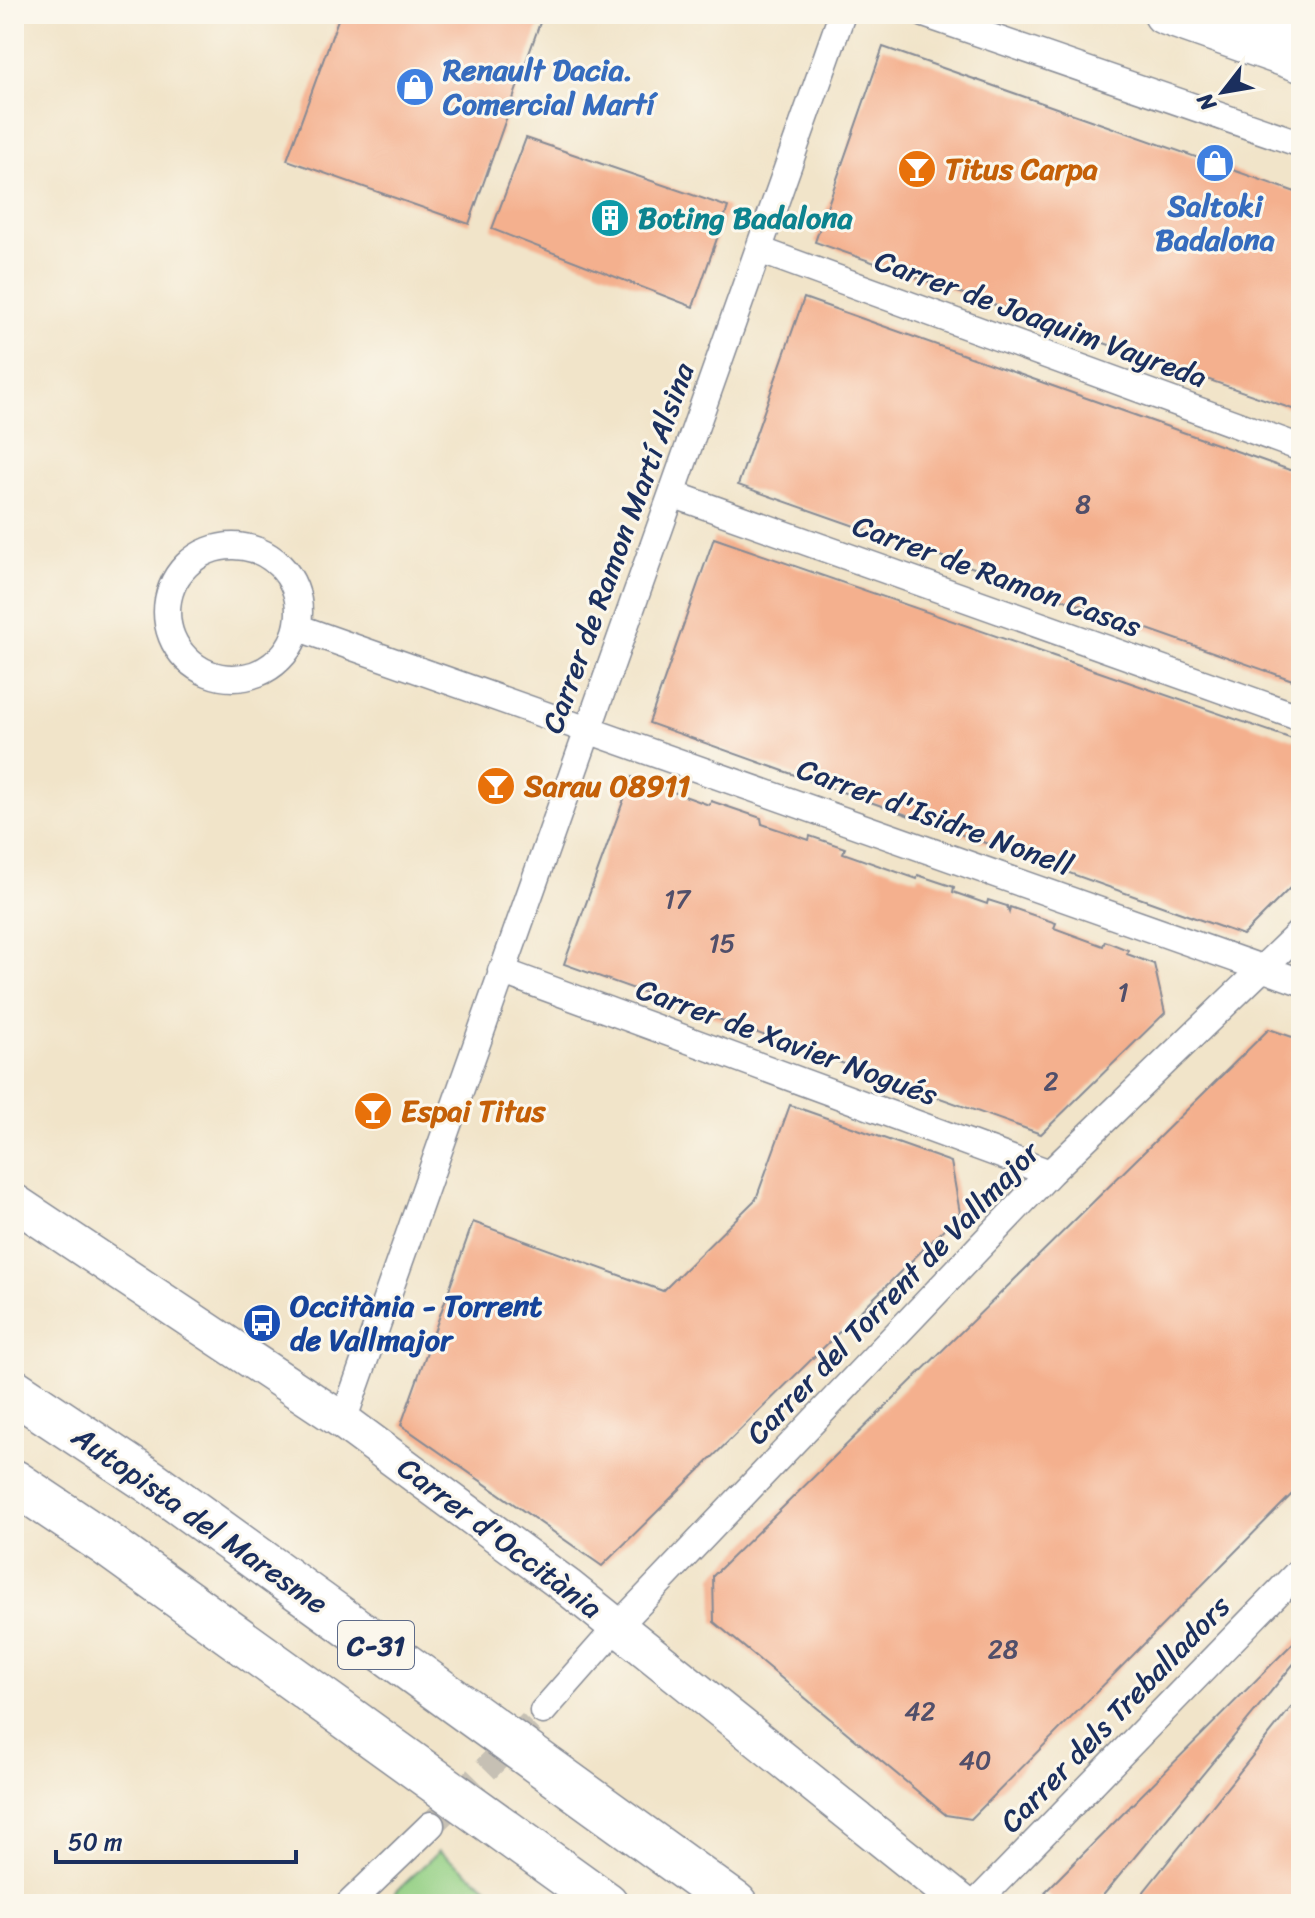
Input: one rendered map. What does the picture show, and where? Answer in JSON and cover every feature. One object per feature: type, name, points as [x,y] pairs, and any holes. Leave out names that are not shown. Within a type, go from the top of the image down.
[{"type":"highway","name":"Autopista del Maresme","points":[[14,1391],[151,1482],[735,1904]]},
{"type":"highway","name":"C-31","points":[[14,1482],[105,1543],[606,1904]]},
{"type":"main road","points":[[1164,14],[1301,62]]},
{"type":"main road","points":[[1271,14],[1301,25]]},
{"type":"street","name":"Carrer de Ramon Martí Alsina","points":[[343,1421],[842,14]]},
{"type":"street","points":[[924,14],[1301,144]]},
{"type":"street","name":"Carrer de Joaquim Vayreda","points":[[759,250],[1301,448]]},
{"type":"street","name":"Carrer de Ramon Casas","points":[[672,494],[1301,718]]},
{"type":"street","points":[[242,545],[268,554],[289,574],[300,600],[299,628],[287,653],[266,671],[239,679],[211,675],[187,660],[171,637],[166,610],[173,582],[190,560],[214,547],[242,545]]},
{"type":"street","name":"Carrer d'Isidre Nonell","points":[[299,628],[587,727],[1301,982]]},
{"type":"street","name":"Carrer del Torrent de Vallmajor","points":[[543,1711],[618,1626],[1050,1173],[1301,931]]},
{"type":"street","name":"Carrer de Xavier Nogués","points":[[501,971],[1050,1173]]},
{"type":"street","name":"Carrer d'Occitània","points":[[14,1202],[343,1421],[618,1626],[963,1904]]},
{"type":"street","name":"Carrer dels Treballadors","points":[[975,1904],[1301,1569]]},
{"type":"street","points":[[349,1904],[431,1825]]},
{"type":"green space","points":[[439,1851],[510,1904],[383,1904]]},
{"type":"building","name":"Renault Dacia. Comercial Martí","points":[[340,14],[543,14],[469,224],[287,160]]},
{"type":"building","points":[[883,47],[1301,194],[1301,412],[815,242]]},
{"type":"building","name":"Boting Badalona","points":[[526,138],[728,207],[693,307],[492,229]]},
{"type":"building","points":[[804,298],[1301,474],[1301,683],[738,485]]},
{"type":"building","points":[[714,538],[1301,742],[1301,877],[1243,935],[649,723]]},
{"type":"building","points":[[632,777],[709,805],[711,801],[761,818],[762,824],[809,840],[810,836],[845,848],[843,853],[917,879],[918,875],[954,887],[953,892],[987,904],[988,900],[1007,906],[1009,912],[1010,907],[1056,923],[1054,928],[1103,946],[1105,941],[1128,950],[1127,954],[1154,964],[1165,1013],[1041,1134],[564,964]]},
{"type":"building","points":[[1269,1029],[1301,1040],[1301,1485],[971,1819],[946,1815],[714,1622],[713,1576]]},
{"type":"building","points":[[790,1105],[951,1162],[960,1213],[602,1566],[401,1425],[473,1222],[663,1291],[756,1199]]},
{"type":"building","points":[[1301,1635],[1301,1655],[1096,1904],[1059,1904],[1045,1892]]},
{"type":"building","points":[[1301,1695],[1301,1904],[1134,1904]]},
{"type":"tunnel","points":[[431,1825],[543,1711]]},
{"type":"place","name":"Renault Dacia. Comercial Martí","points":[[415,87]]},
{"type":"place","name":"Saltoki Badalona","points":[[1215,163]]},
{"type":"place","name":"Titus Carpa","points":[[917,169]]},
{"type":"place","name":"Boting Badalona","points":[[610,218]]},
{"type":"place","name":"Sarau 08911","points":[[496,786]]},
{"type":"place","name":"Espai Titus","points":[[373,1111]]},
{"type":"place","name":"Occitània - Torrent de Vallmajor","points":[[262,1323]]}]
